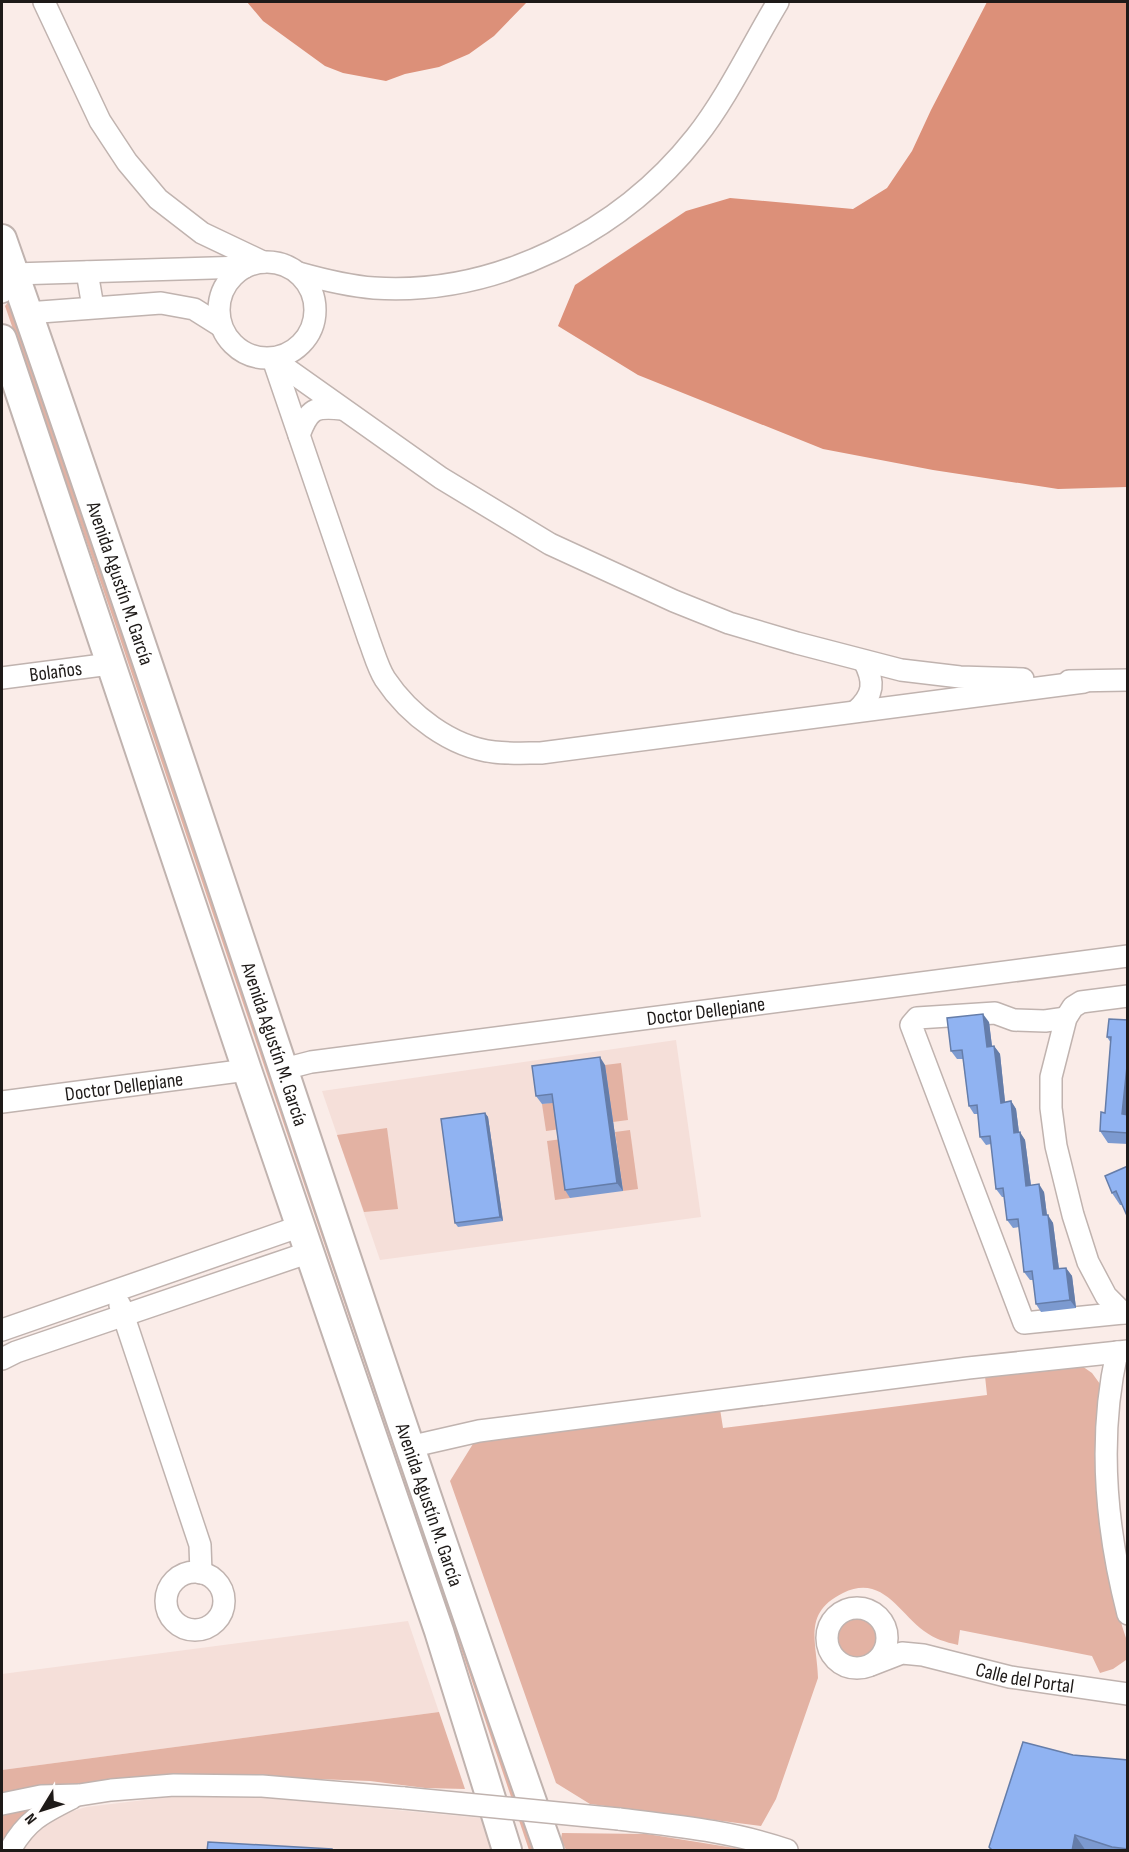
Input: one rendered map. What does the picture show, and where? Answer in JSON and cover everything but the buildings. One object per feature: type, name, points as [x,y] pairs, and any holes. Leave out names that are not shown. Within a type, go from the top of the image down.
[{"type":"main road","name":"Avenida Agustín M. García","points":[[2,239],[8,283],[27,313],[134,622],[409,1447],[549,1851]]},
{"type":"main road","name":"Avenida Agustín M. García","points":[[2,339],[247,1071],[439,1631],[507,1851]]},
{"type":"street","points":[[44,2],[100,121],[127,162],[158,199],[202,232],[254,264]]},
{"type":"street","points":[[298,273],[343,284],[376,288],[413,288],[445,284],[487,276],[524,263],[562,247],[591,231],[655,182],[697,136],[778,2]]},
{"type":"street","points":[[8,283],[87,272],[254,264],[288,266],[298,273],[309,286],[315,301],[316,317],[311,332],[301,345],[288,354],[273,359],[256,357],[241,351],[229,340],[221,326],[220,298],[226,285],[234,274],[254,264]]},
{"type":"street","points":[[87,272],[93,308]]},
{"type":"street","points":[[27,313],[161,303],[194,309],[221,326]]},
{"type":"street","points":[[273,359],[441,478],[550,544],[615,575],[729,623],[901,670],[960,677],[1084,682]]},
{"type":"street","points":[[273,359],[384,678],[409,708],[430,727],[461,742],[493,752],[541,753],[1084,682],[1128,680]]},
{"type":"street","points":[[299,435],[304,421],[313,410],[324,407],[342,409]]},
{"type":"street","points":[[856,711],[870,695],[872,684],[864,661]]},
{"type":"street","name":"Bolaños","points":[[2,678],[110,664]]},
{"type":"street","name":"Doctor Dellepiane","points":[[284,1069],[311,1062],[1128,956]]},
{"type":"street","points":[[1125,1313],[1107,1296],[1088,1263],[1073,1215],[1056,1146],[1051,1077],[1066,1018],[1073,1007],[1081,1002],[1128,996]]},
{"type":"street","points":[[1066,1018],[1045,1021],[1014,1020],[995,1013],[917,1018],[911,1025],[1024,1323],[1125,1313]]},
{"type":"street","name":"Doctor Dellepiane","points":[[2,1102],[247,1071]]},
{"type":"street","points":[[306,1239],[123,1316],[9,1356],[2,1329],[115,1290],[306,1239]]},
{"type":"street","points":[[115,1290],[200,1545],[201,1573]]},
{"type":"street","points":[[409,1447],[479,1431],[968,1368],[1122,1352],[1109,1394],[1106,1465],[1116,1560],[1128,1614]]},
{"type":"street","points":[[860,1608],[870,1610],[904,1646],[922,1655],[902,1653],[871,1665],[851,1667],[842,1664],[834,1657],[827,1638],[829,1628],[841,1612],[860,1608]]},
{"type":"street","points":[[871,1665],[879,1659],[887,1643],[884,1625]]},
{"type":"street","name":"Calle del Portal","points":[[922,1655],[1010,1677],[1128,1694]]},
{"type":"street","points":[[2,1804],[41,1796],[79,1795],[174,1785],[262,1786],[404,1798],[703,1829],[739,1836],[787,1851]]},
{"type":"street","points":[[10,1851],[30,1822],[46,1811],[79,1795]]},
{"type":"shaded area","points":[[247,2],[527,2],[494,36],[469,54],[439,67],[405,74],[386,81],[343,73],[325,66],[263,21]]},
{"type":"shaded area","points":[[987,2],[1127,2],[1127,487],[1058,489],[933,470],[823,449],[638,375],[558,326],[575,285],[686,211],[730,198],[853,209],[887,188],[912,151]]},
{"type":"shaded area","points":[[13,296],[540,1850],[529,1850],[115,624],[5,306]]},
{"type":"shaded area","points":[[676,1040],[701,1217],[380,1260],[322,1091]]},
{"type":"shaded area","points":[[621,1063],[628,1120],[613,1122],[605,1065]]},
{"type":"shaded area","points":[[557,1102],[561,1129],[546,1131],[542,1104]]},
{"type":"shaded area","points":[[387,1128],[398,1209],[364,1212],[337,1135]]},
{"type":"shaded area","points":[[630,1130],[638,1189],[623,1191],[615,1132]]},
{"type":"shaded area","points":[[562,1139],[570,1198],[555,1200],[547,1141]]},
{"type":"shaded area","points":[[1079,1364],[1092,1373],[1100,1384],[1095,1437],[1098,1503],[1122,1626],[1127,1641],[1126,1660],[1113,1669],[1100,1673],[1092,1656],[960,1630],[958,1645],[949,1643],[924,1631],[879,1592],[868,1588],[857,1588],[830,1601],[817,1619],[815,1641],[818,1678],[776,1799],[761,1826],[590,1804],[556,1783],[450,1481],[476,1439],[720,1409],[723,1428],[987,1395],[985,1376]]},
{"type":"shaded area","points":[[857,1616],[872,1623],[879,1638],[872,1653],[857,1660],[842,1653],[835,1638],[842,1623]]},
{"type":"shaded area","points":[[408,1621],[439,1712],[2,1770],[2,1674]]},
{"type":"shaded area","points":[[439,1712],[465,1789],[425,1788],[370,1781],[210,1775],[2,1798],[2,1770]]},
{"type":"shaded area","points":[[235,1795],[492,1819],[501,1850],[18,1850],[22,1843],[51,1818],[86,1807],[178,1796]]},
{"type":"shaded area","points":[[34,1810],[2,1849],[2,1813]]},
{"type":"shaded area","points":[[562,1833],[647,1834],[747,1850],[566,1850],[561,1839]]}]
